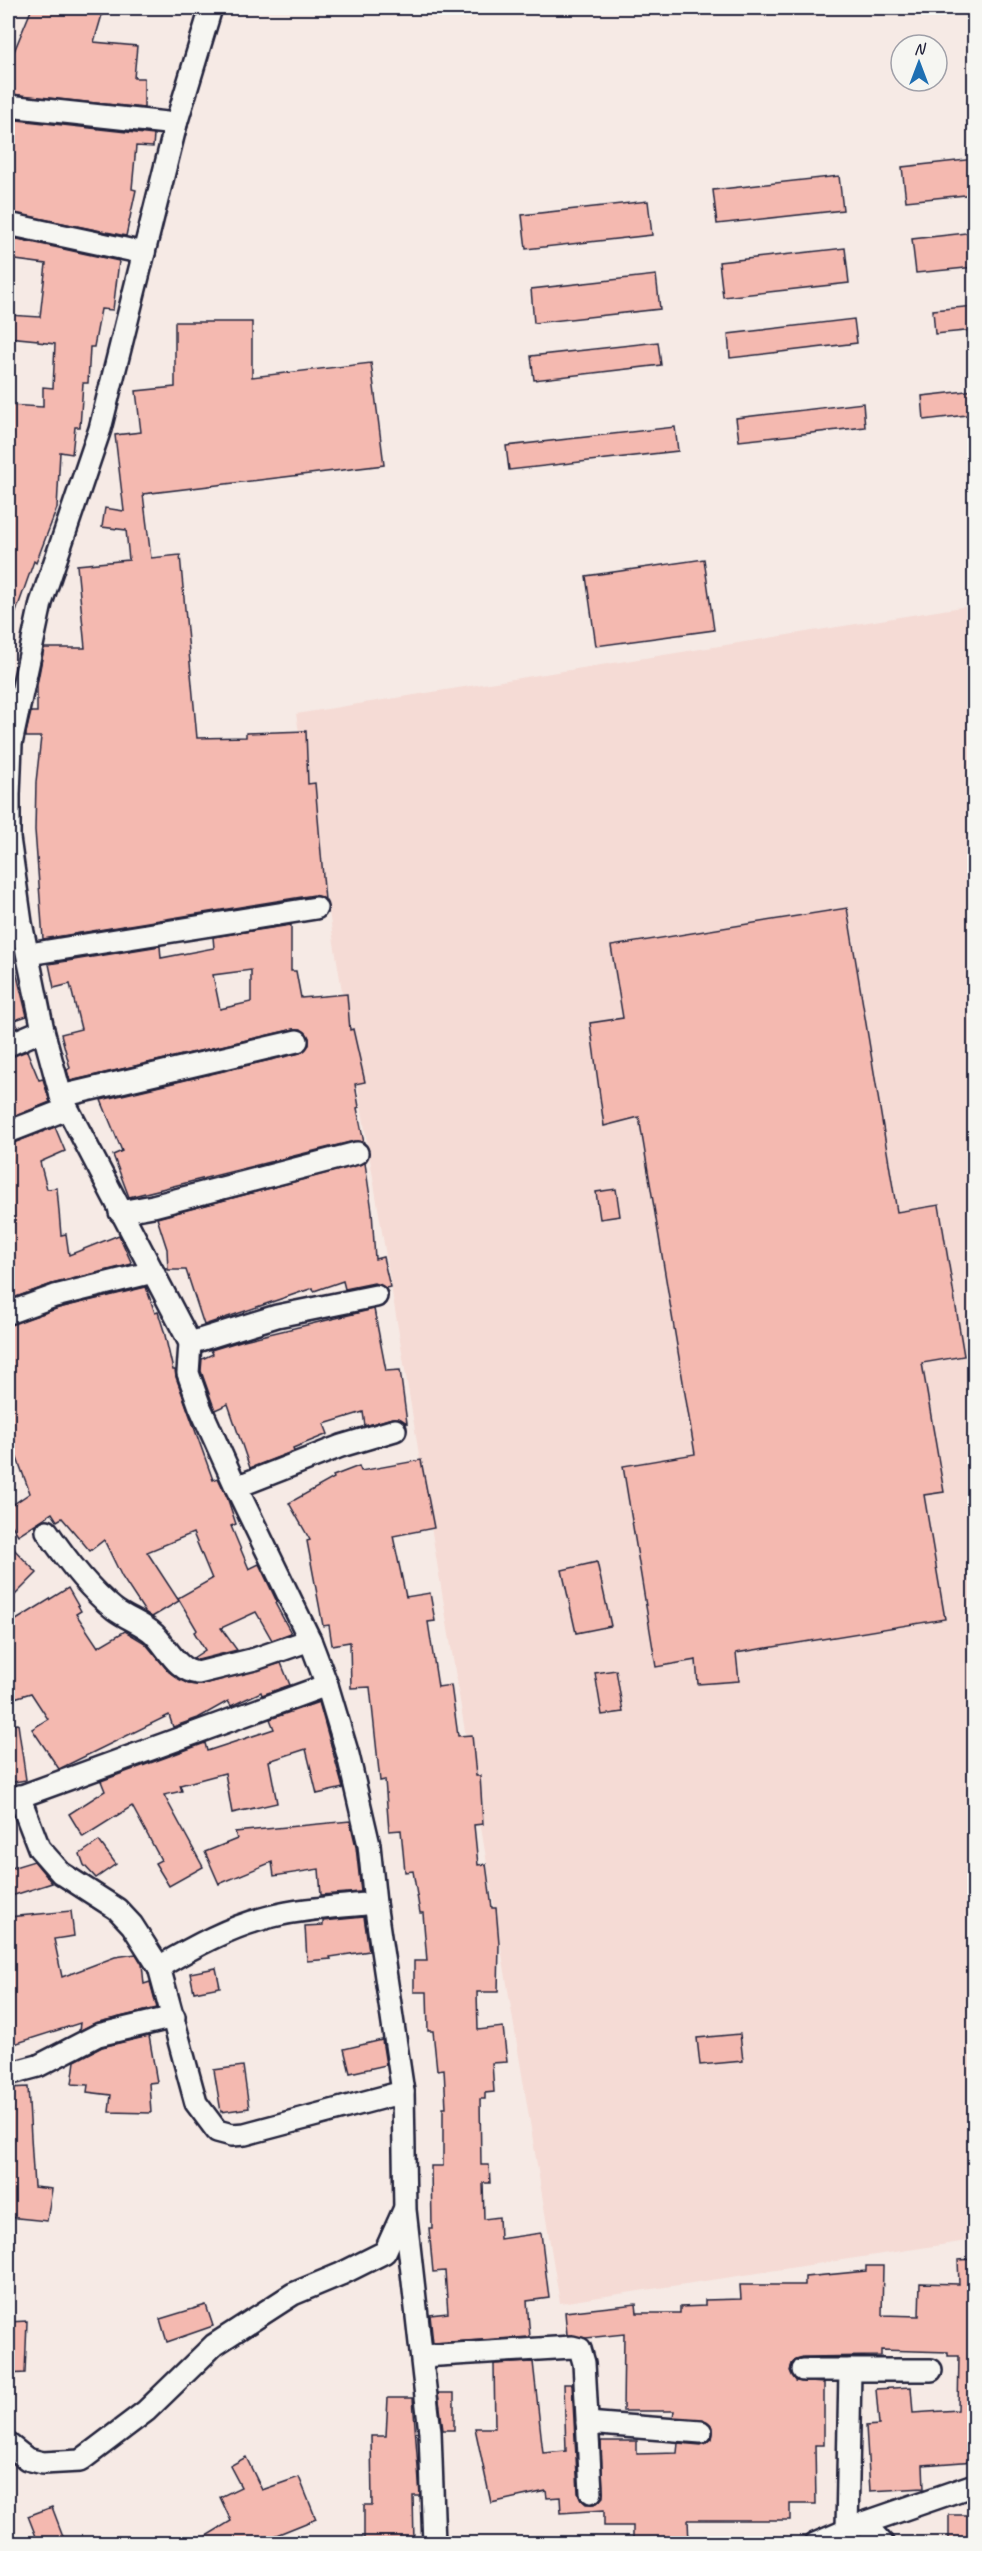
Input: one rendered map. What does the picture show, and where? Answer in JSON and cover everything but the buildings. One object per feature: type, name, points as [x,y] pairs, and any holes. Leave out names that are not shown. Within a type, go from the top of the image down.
[{"type":"street","points":[[211,8],[176,124],[100,429],[42,603],[9,743],[9,837],[14,925],[28,954],[43,1030],[64,1103],[190,1343],[188,1372],[200,1407],[310,1640],[327,1684],[348,1755],[369,1845],[375,1903],[403,2092],[405,2210],[423,2356],[433,2482],[434,2544]]},
{"type":"street","points":[[8,106],[176,124]]},
{"type":"street","points":[[8,224],[144,254]]},
{"type":"street","points":[[28,954],[316,908]]},
{"type":"street","points":[[8,1045],[43,1030]]},
{"type":"street","points":[[8,1132],[64,1103],[297,1041]]},
{"type":"street","points":[[120,1212],[153,1206],[357,1154]]},
{"type":"street","points":[[8,1313],[55,1296],[153,1272]]},
{"type":"street","points":[[190,1343],[277,1316],[376,1296]]},
{"type":"street","points":[[236,1487],[341,1446],[395,1430]]},
{"type":"street","points":[[47,1531],[65,1557],[114,1609],[140,1623],[154,1635],[182,1667],[190,1672],[198,1673],[255,1659],[310,1640]]},
{"type":"street","points":[[327,1684],[13,1798],[39,1848],[61,1874],[117,1910],[132,1924],[159,1967],[196,2103],[217,2131],[232,2135],[245,2134],[403,2092]]},
{"type":"street","points":[[159,1967],[195,1946],[243,1925],[269,1917],[375,1903]]},
{"type":"street","points":[[8,2074],[38,2066],[98,2035],[174,2017]]},
{"type":"street","points":[[8,2444],[27,2459],[35,2461],[64,2463],[80,2461],[147,2411],[224,2338],[293,2294],[384,2252],[405,2210]]},
{"type":"street","points":[[423,2356],[572,2347],[580,2349],[584,2363],[591,2492]]},
{"type":"street","points":[[803,2370],[931,2370]]},
{"type":"street","points":[[850,2370],[856,2527]]},
{"type":"street","points":[[587,2422],[701,2432]]},
{"type":"street","points":[[815,2544],[856,2527],[975,2486]]},
{"type":"street","points":[[856,2527],[883,2544]]},
{"type":"shaded area","points":[[974,605],[974,2240],[560,2303],[296,714]]}]
